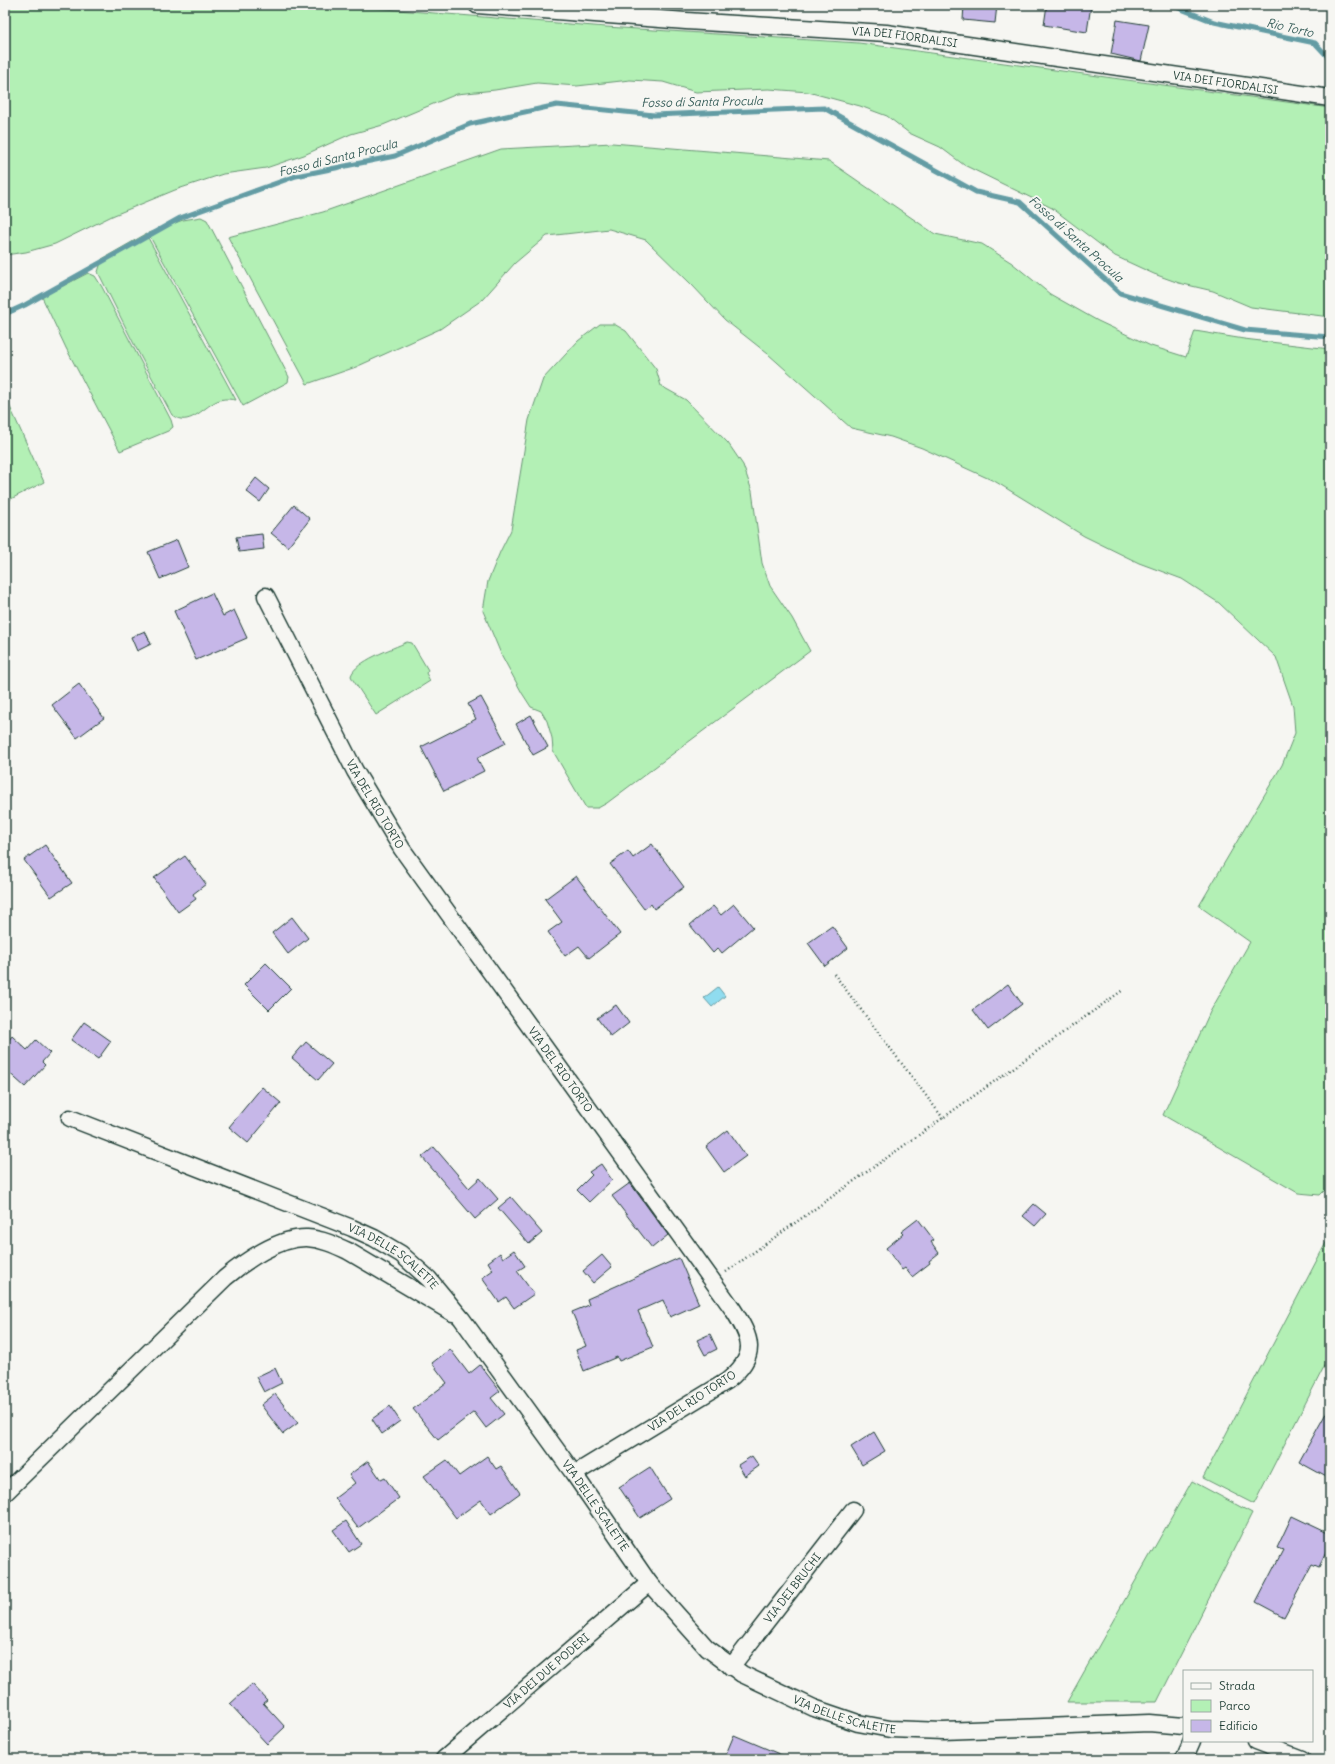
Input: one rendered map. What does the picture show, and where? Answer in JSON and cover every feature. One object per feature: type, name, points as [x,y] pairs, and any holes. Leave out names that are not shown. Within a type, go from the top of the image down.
[{"type":"street","name":"VIA DEI FIORDALISI","points":[[477,5],[686,20],[886,32],[1330,98]]},
{"type":"street","name":"VIA DEL RIO TORTO","points":[[266,596],[358,777],[402,849],[713,1281],[737,1316],[748,1337],[749,1353],[744,1366],[719,1387],[574,1474]]},
{"type":"street","name":"VIA DELLE SCALETTE","points":[[70,1118],[352,1228],[374,1238],[401,1254],[420,1270],[462,1319],[574,1474],[649,1583],[707,1648],[731,1667],[765,1686],[814,1708],[858,1722],[890,1729],[943,1731],[1149,1723],[1183,1726]]},
{"type":"street","points":[[5,1493],[231,1274],[254,1257],[286,1242],[309,1238],[333,1244],[348,1251],[462,1319]]},
{"type":"street","name":"VIA DEI BRUCHI","points":[[731,1667],[853,1510]]},
{"type":"street","name":"VIA DEI DUE PODERI","points":[[444,1759],[649,1583]]},
{"type":"street","points":[[1184,1759],[1192,1742]]},
{"type":"street","points":[[1258,1742],[1302,1759]]},
{"type":"path","points":[[834,974],[943,1118]]},
{"type":"path","points":[[713,1281],[1123,990]]},
{"type":"green space","points":[[5,5],[283,5],[373,8],[606,27],[859,43],[1330,108],[1330,317],[1251,307],[1213,291],[1179,283],[1154,274],[1115,256],[1052,208],[964,165],[940,147],[909,133],[887,116],[860,106],[808,92],[769,89],[696,92],[663,82],[630,80],[577,86],[537,83],[495,90],[457,94],[383,125],[351,134],[304,155],[266,168],[223,174],[175,190],[112,216],[55,244],[26,252],[5,255]]},
{"type":"green space","points":[[612,143],[829,161],[935,234],[982,244],[1012,263],[1050,294],[1098,321],[1151,346],[1186,357],[1195,331],[1244,339],[1330,349],[1330,1185],[1320,1195],[1298,1193],[1163,1115],[1210,1012],[1250,942],[1199,906],[1282,765],[1295,733],[1293,706],[1276,657],[1219,603],[1182,579],[1139,563],[1084,536],[996,482],[922,448],[891,437],[851,428],[768,354],[725,320],[646,240],[609,229],[547,236],[515,263],[482,300],[440,329],[356,367],[307,384],[228,237],[323,212],[501,149]]},
{"type":"green space","points":[[201,217],[207,220],[289,377],[288,382],[243,406],[148,233],[183,220]]},
{"type":"green space","points":[[146,234],[236,400],[224,399],[217,401],[190,418],[178,418],[172,415],[98,272],[102,259]]},
{"type":"green space","points":[[88,273],[95,276],[102,287],[171,420],[173,427],[168,431],[120,451],[66,348],[42,297]]},
{"type":"green space","points":[[600,324],[614,324],[626,331],[656,369],[661,386],[686,400],[728,443],[743,465],[752,491],[762,563],[770,586],[792,618],[810,651],[607,803],[598,808],[586,808],[553,751],[552,738],[547,721],[541,711],[531,707],[522,693],[501,654],[483,611],[488,581],[511,530],[529,420],[543,379],[578,341]]},
{"type":"green space","points":[[5,396],[44,482],[5,502]]},
{"type":"green space","points":[[407,642],[412,643],[428,670],[426,673],[430,681],[376,715],[351,676],[359,665],[367,660]]},
{"type":"green space","points":[[1330,1235],[1330,1355],[1254,1504],[1203,1478]]},
{"type":"green space","points":[[1192,1481],[1252,1513],[1157,1702],[1067,1702]]},
{"type":"water","points":[[718,987],[725,996],[712,1007],[704,998]]},
{"type":"building","points":[[964,5],[997,5],[995,23],[963,20]]},
{"type":"building","points":[[1047,5],[1091,5],[1087,32],[1044,25]]},
{"type":"building","points":[[1117,20],[1149,25],[1141,61],[1111,54]]},
{"type":"building","points":[[256,478],[269,489],[260,502],[246,491]]},
{"type":"building","points":[[294,505],[310,519],[288,547],[271,533]]},
{"type":"building","points":[[262,534],[264,549],[239,552],[236,537]]},
{"type":"building","points":[[177,540],[188,567],[160,579],[148,552]]},
{"type":"building","points":[[212,593],[223,616],[234,610],[247,638],[196,660],[174,611]]},
{"type":"building","points":[[145,631],[151,644],[137,651],[131,637]]},
{"type":"building","points":[[79,684],[104,718],[77,738],[52,705]]},
{"type":"building","points":[[481,697],[506,743],[477,758],[484,771],[444,791],[421,747],[476,719],[468,704]]},
{"type":"building","points":[[531,715],[548,747],[533,755],[516,724]]},
{"type":"building","points":[[652,844],[684,887],[654,909],[651,904],[644,909],[610,864],[628,851],[633,858]]},
{"type":"building","points":[[45,845],[72,883],[51,897],[24,860]]},
{"type":"building","points":[[185,856],[206,884],[193,894],[196,899],[178,912],[154,878]]},
{"type":"building","points":[[576,876],[620,934],[589,958],[579,946],[565,956],[548,932],[562,922],[545,899]]},
{"type":"building","points":[[734,904],[753,927],[722,953],[718,948],[713,953],[690,925],[713,906],[721,915]]},
{"type":"building","points":[[292,917],[308,938],[288,954],[272,933]]},
{"type":"building","points":[[832,926],[848,948],[825,966],[808,943]]},
{"type":"building","points":[[266,963],[291,988],[269,1010],[244,985]]},
{"type":"building","points":[[1008,984],[1022,1004],[988,1030],[973,1010]]},
{"type":"building","points":[[616,1005],[629,1023],[611,1037],[597,1018]]},
{"type":"building","points":[[84,1022],[111,1041],[98,1059],[71,1040]]},
{"type":"building","points":[[12,1036],[27,1050],[36,1040],[50,1053],[42,1062],[45,1065],[25,1087],[5,1069],[5,1045]]},
{"type":"building","points":[[306,1042],[332,1064],[318,1080],[292,1058]]},
{"type":"building","points":[[262,1087],[281,1103],[248,1143],[229,1127]]},
{"type":"building","points":[[728,1130],[746,1156],[724,1172],[706,1147]]},
{"type":"building","points":[[434,1147],[469,1188],[480,1178],[498,1199],[475,1219],[422,1157]]},
{"type":"building","points":[[601,1164],[612,1180],[589,1202],[577,1190],[592,1175],[589,1172]]},
{"type":"building","points":[[630,1183],[668,1235],[652,1248],[612,1196]]},
{"type":"building","points":[[511,1197],[542,1233],[529,1244],[498,1208]]},
{"type":"building","points":[[1034,1204],[1046,1214],[1035,1226],[1023,1216]]},
{"type":"building","points":[[918,1219],[934,1240],[931,1242],[939,1253],[929,1261],[930,1263],[912,1277],[905,1268],[902,1270],[886,1248],[903,1234],[901,1232]]},
{"type":"building","points":[[514,1250],[525,1266],[517,1271],[534,1294],[514,1308],[506,1297],[499,1302],[482,1278],[493,1270],[488,1262],[500,1253],[503,1258]]},
{"type":"building","points":[[602,1255],[612,1267],[593,1283],[583,1271]]},
{"type":"building","points":[[679,1258],[699,1304],[670,1317],[663,1300],[638,1311],[653,1347],[619,1361],[617,1357],[584,1371],[576,1350],[586,1346],[572,1312],[589,1305],[587,1299]]},
{"type":"building","points":[[710,1334],[717,1349],[705,1355],[697,1340]]},
{"type":"building","points":[[450,1349],[469,1374],[480,1365],[500,1391],[491,1398],[504,1414],[486,1428],[474,1412],[438,1440],[413,1409],[447,1383],[432,1363]]},
{"type":"building","points":[[275,1368],[282,1383],[264,1392],[256,1377]]},
{"type":"building","points":[[275,1394],[298,1423],[283,1434],[261,1405]]},
{"type":"building","points":[[390,1406],[400,1421],[382,1434],[372,1419]]},
{"type":"building","points":[[1330,1406],[1330,1479],[1299,1462]]},
{"type":"building","points":[[874,1432],[885,1451],[862,1465],[851,1447]]},
{"type":"building","points":[[487,1456],[496,1469],[501,1466],[520,1493],[491,1514],[481,1500],[456,1518],[424,1476],[447,1460],[459,1476]]},
{"type":"building","points":[[752,1456],[759,1466],[745,1476],[738,1465]]},
{"type":"building","points":[[368,1461],[381,1480],[385,1478],[399,1498],[358,1528],[335,1498],[355,1483],[349,1475]]},
{"type":"building","points":[[650,1467],[670,1499],[640,1518],[619,1487]]},
{"type":"building","points":[[1292,1516],[1330,1534],[1330,1544],[1319,1567],[1312,1564],[1284,1617],[1256,1602],[1283,1550],[1277,1548]]},
{"type":"building","points":[[346,1521],[361,1544],[349,1552],[333,1530]]},
{"type":"building","points":[[252,1684],[267,1700],[263,1703],[285,1727],[267,1744],[230,1704]]},
{"type":"building","points":[[734,1735],[791,1759],[724,1759]]},
{"type":"waterway","name":"Rio Torto","points":[[1171,5],[1214,22],[1315,43],[1330,59]]},
{"type":"waterway","name":"Fosso di Santa Procula","points":[[5,314],[25,305],[180,218],[296,176],[395,156],[470,124],[557,105],[654,115],[824,108],[976,192],[1020,202],[1120,293],[1245,330],[1330,337]]}]
